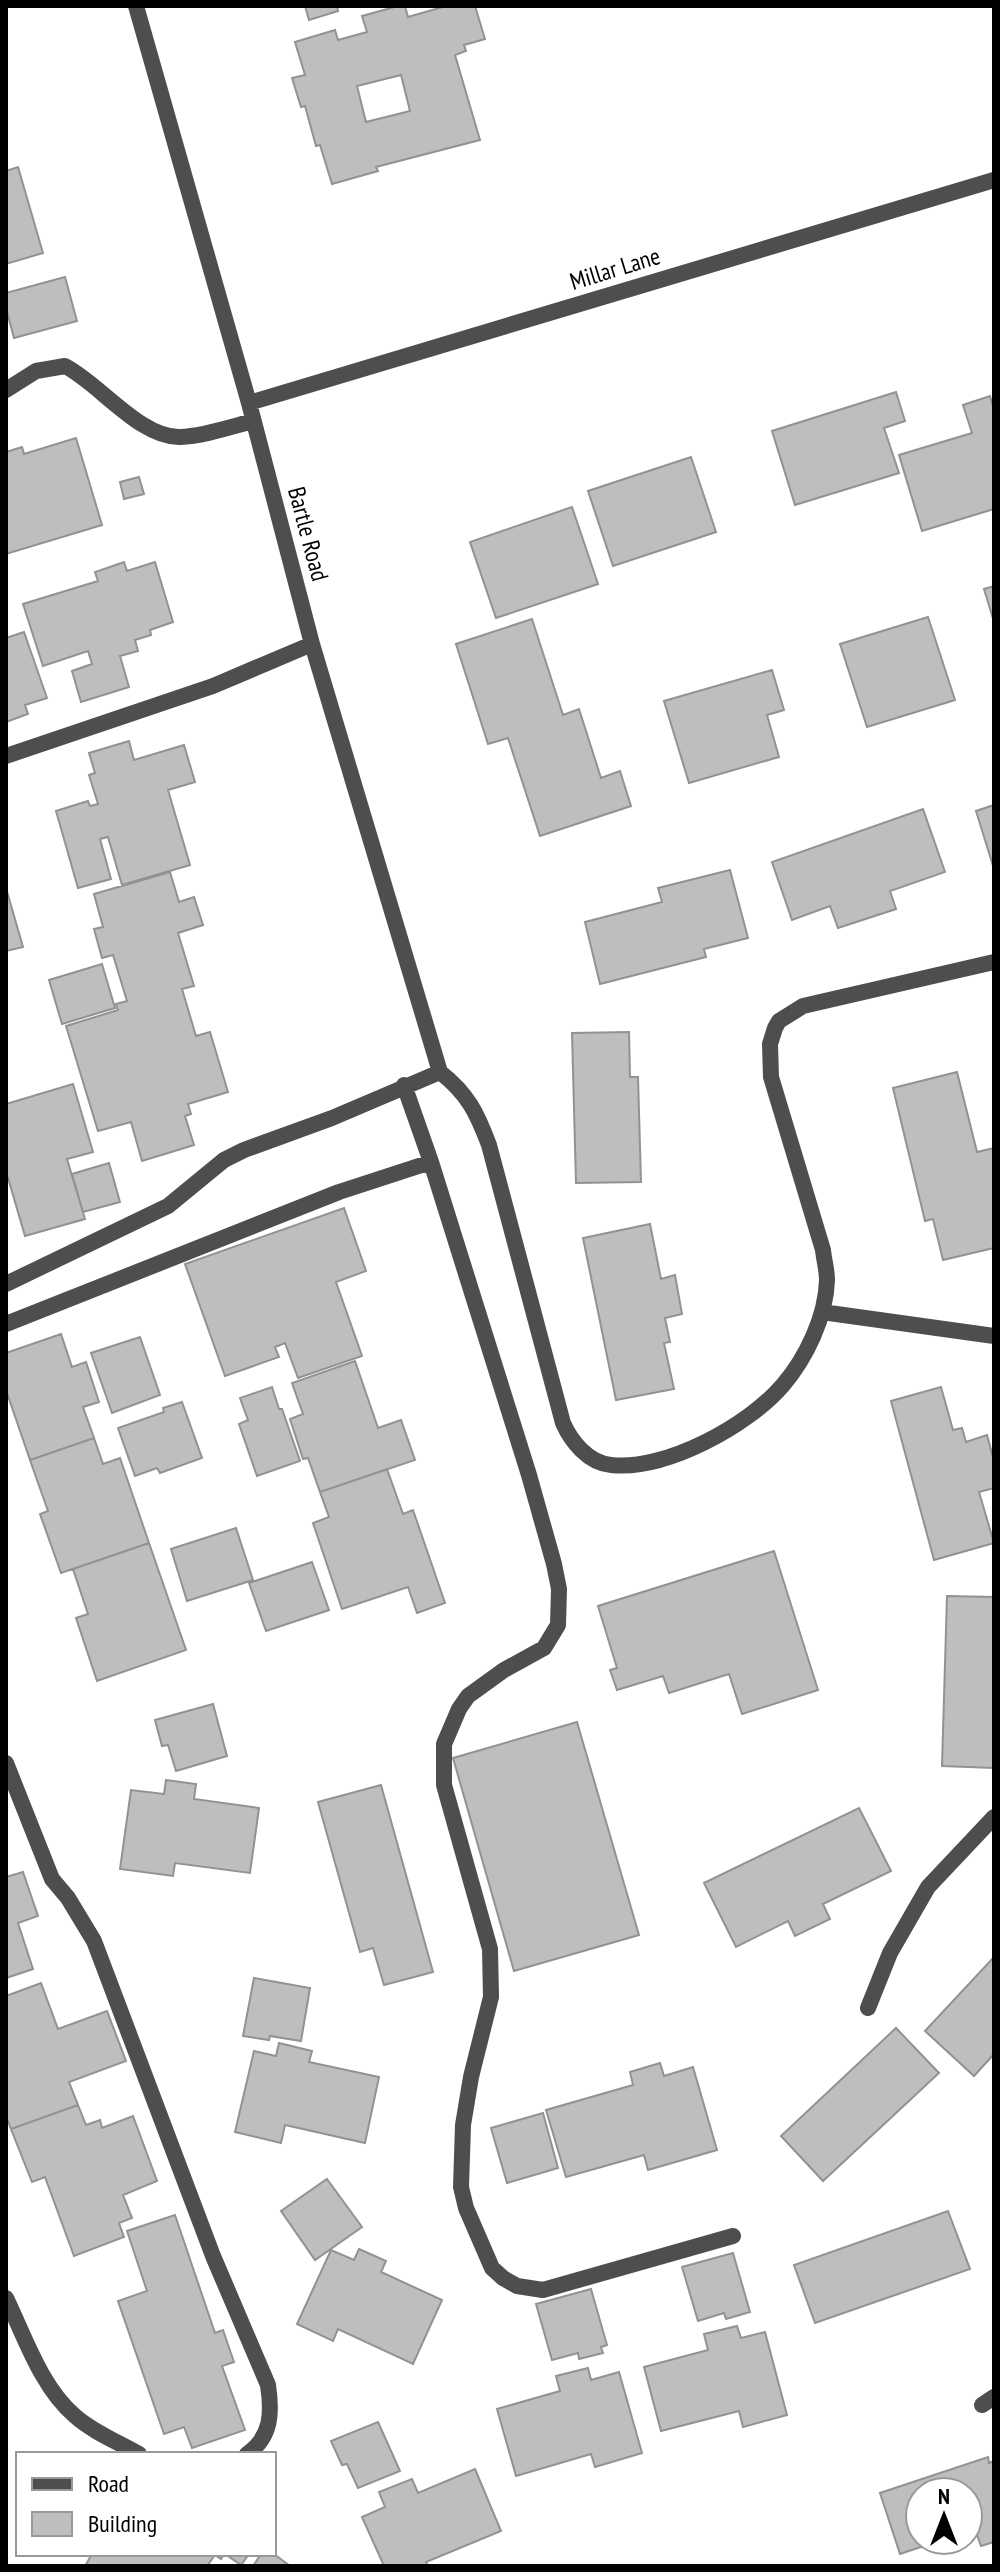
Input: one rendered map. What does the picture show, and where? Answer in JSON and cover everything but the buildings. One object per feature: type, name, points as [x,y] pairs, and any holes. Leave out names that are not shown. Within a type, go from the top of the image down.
[{"type":"street","name":"Bartle Road","points":[[136,6],[249,403],[312,644],[440,1072]]},
{"type":"street","name":"Millar Lane","points":[[249,403],[994,180]]},
{"type":"street","points":[[6,390],[36,371],[65,366],[135,419],[162,434],[182,437],[253,421]]},
{"type":"street","points":[[6,756],[213,686],[312,644]]},
{"type":"street","points":[[6,1284],[168,1206],[224,1160],[244,1150],[332,1118],[440,1072],[459,1088],[476,1111],[489,1145],[569,1438],[596,1461],[609,1465],[638,1464],[699,1446],[736,1425],[781,1387],[810,1342],[822,1312],[827,1278],[823,1250],[771,1077],[770,1044],[779,1021],[803,1006],[994,962]]},
{"type":"street","points":[[404,1085],[533,1490],[554,1564],[560,1602],[558,1625],[544,1648],[504,1670],[468,1696],[444,1744],[444,1785],[490,1949],[492,1976],[491,1997],[471,2077],[463,2125],[461,2187],[466,2208],[492,2268],[517,2286],[543,2290],[733,2236]]},
{"type":"street","points":[[6,1324],[339,1192],[431,1162]]},
{"type":"street","points":[[822,1312],[994,1336]]},
{"type":"street","points":[[6,1763],[52,1879],[68,1898],[94,1941],[213,2256],[268,2385],[268,2431],[250,2452]]},
{"type":"street","points":[[868,2008],[890,1953],[928,1887],[994,1817]]},
{"type":"street","points":[[6,2298],[50,2386],[62,2402],[88,2426],[135,2452]]}]
